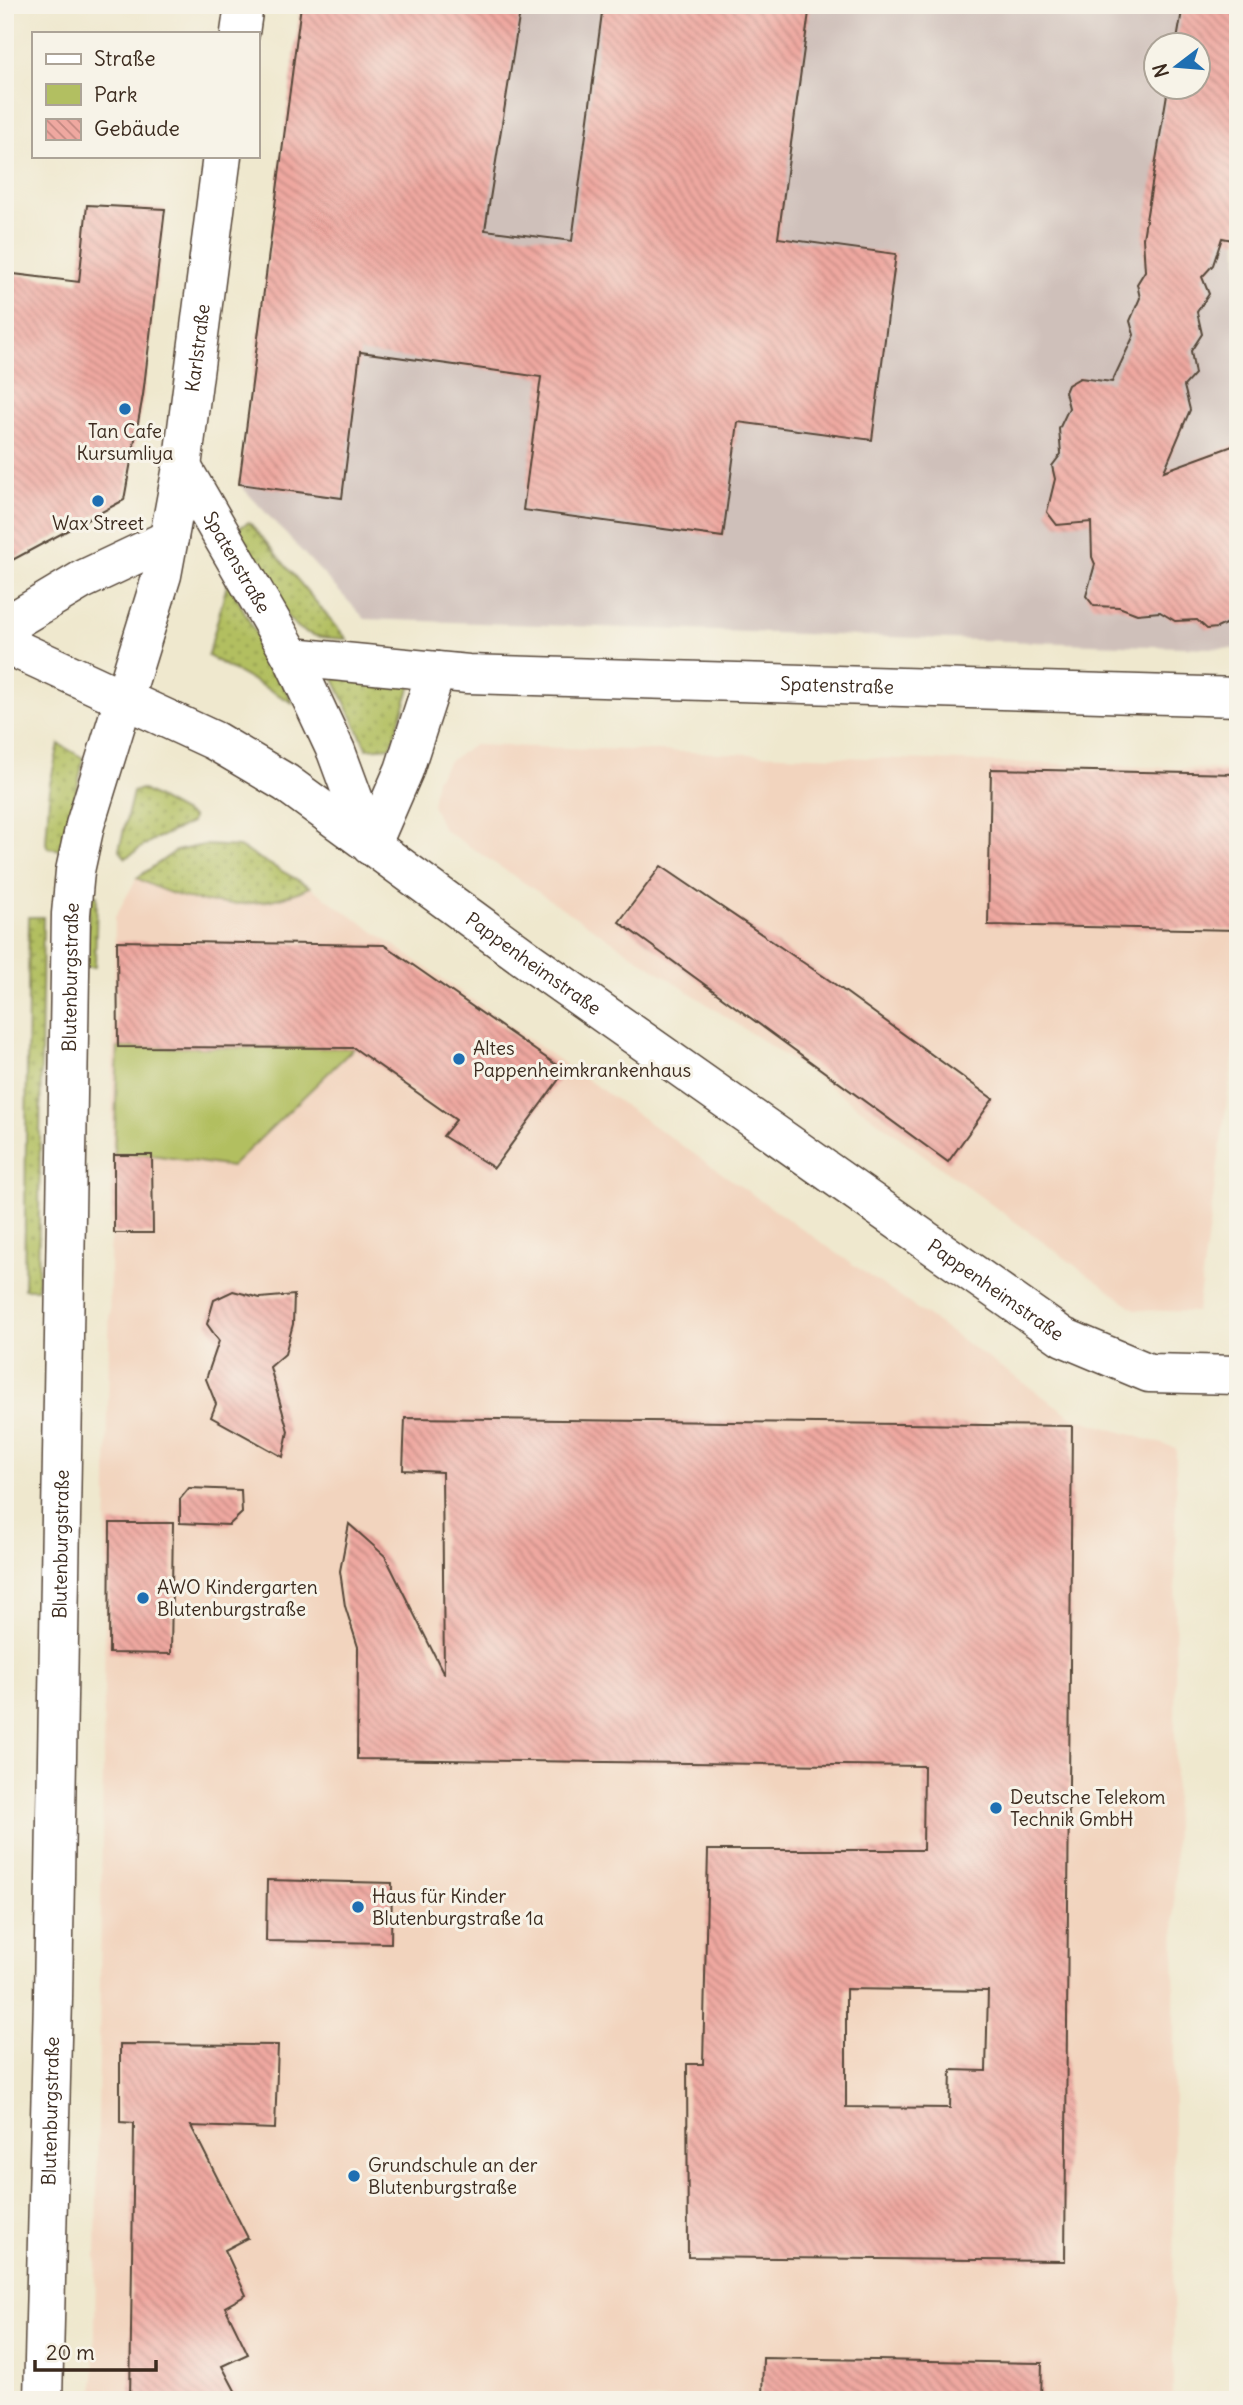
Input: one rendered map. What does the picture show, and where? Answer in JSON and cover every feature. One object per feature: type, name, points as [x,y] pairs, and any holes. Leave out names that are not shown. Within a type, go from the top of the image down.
[{"type":"street","points":[[240,32],[244,5]]},
{"type":"street","name":"Karlstraße","points":[[124,697],[155,599],[169,539],[182,467],[222,158]]},
{"type":"street","name":"Spatenstraße","points":[[182,467],[292,657],[336,751],[371,846]]},
{"type":"street","points":[[5,626],[82,580],[169,539]]},
{"type":"street","name":"Pappenheimstraße","points":[[5,644],[215,741],[286,783],[532,963],[1063,1337],[1149,1373],[1238,1375]]},
{"type":"street","name":"Spatenstraße","points":[[292,657],[436,671],[1238,697]]},
{"type":"street","points":[[371,846],[404,770],[436,671]]},
{"type":"street","name":"Blutenburgstraße","points":[[43,2400],[53,1998],[71,914],[75,871],[82,838],[124,697]]},
{"type":"shaded area","points":[[301,5],[1238,5],[1238,649],[365,619],[239,484],[252,457],[266,276]]},
{"type":"shaded area","points":[[474,745],[1238,770],[1238,1023],[1197,1312],[1136,1310],[817,1077],[443,829],[432,805],[436,779],[449,761]]},
{"type":"shaded area","points":[[204,845],[239,847],[310,887],[1074,1418],[1176,1448],[1173,2400],[94,2400],[115,917],[137,878],[176,851]]},
{"type":"green space","points":[[249,522],[347,639],[310,634],[290,619],[272,596],[237,529]]},
{"type":"green space","points":[[228,581],[293,703],[208,656]]},
{"type":"green space","points":[[333,677],[413,679],[391,747],[367,749]]},
{"type":"green space","points":[[59,744],[83,758],[63,850],[48,848],[46,843],[50,784]]},
{"type":"green space","points":[[141,789],[192,817],[191,823],[151,841],[126,858],[119,850],[133,792]]},
{"type":"green space","points":[[204,845],[239,847],[310,887],[267,901],[223,903],[179,896],[137,878],[176,851]]},
{"type":"green space","points":[[90,894],[97,895],[95,967],[85,967]]},
{"type":"green space","points":[[29,917],[43,917],[38,1289],[24,1289]]},
{"type":"green space","points":[[118,1047],[354,1048],[231,1167],[152,1155],[114,1155]]},
{"type":"building","points":[[301,5],[521,5],[485,230],[572,241],[603,5],[810,5],[778,238],[896,254],[872,440],[738,422],[723,537],[523,510],[541,377],[360,352],[342,498],[239,484]]},
{"type":"building","points":[[1183,5],[1238,5],[1238,241],[1222,238],[1213,265],[1202,277],[1209,294],[1197,312],[1202,334],[1191,351],[1195,374],[1184,386],[1190,410],[1164,471],[1238,444],[1238,618],[1217,628],[1207,629],[1197,620],[1175,621],[1160,612],[1137,614],[1119,607],[1094,606],[1086,596],[1095,564],[1092,557],[1091,522],[1057,525],[1047,512],[1055,479],[1052,466],[1061,454],[1059,429],[1069,408],[1065,392],[1068,385],[1080,378],[1112,382],[1134,335],[1130,321],[1140,298],[1137,284],[1145,271],[1143,238],[1166,102],[1212,102],[1212,32],[1178,32]]},
{"type":"building","points":[[87,205],[165,209],[143,395],[124,500],[5,564],[5,273],[79,282]]},
{"type":"building","points":[[991,769],[1238,774],[1238,930],[988,925]]},
{"type":"building","points":[[661,866],[829,980],[993,1099],[948,1162],[619,922]]},
{"type":"building","name":"Altes Pappenheimkrankenhaus","points":[[117,941],[384,945],[565,1071],[494,1168],[443,1136],[456,1120],[354,1048],[118,1047]]},
{"type":"building","points":[[114,1155],[152,1155],[153,1233],[114,1233]]},
{"type":"building","points":[[233,1291],[260,1298],[294,1295],[293,1324],[285,1354],[270,1367],[288,1431],[283,1457],[211,1417],[216,1404],[206,1379],[219,1341],[207,1324],[214,1300]]},
{"type":"building","name":"Deutsche Telekom Technik GmbH","points":[[405,1418],[1072,1426],[1065,2261],[688,2257],[687,2064],[703,2064],[708,1850],[923,1850],[924,1766],[357,1759],[358,1647],[345,1606],[340,1571],[349,1524],[385,1556],[444,1674],[442,1472],[403,1470]],"holes":[[[846,1989],[988,1991],[986,2071],[951,2070],[950,2108],[846,2107]]]},
{"type":"building","points":[[189,1488],[241,1490],[242,1513],[229,1525],[180,1523],[180,1499]]},
{"type":"building","points":[[110,1523],[173,1523],[171,1654],[109,1653]]},
{"type":"building","points":[[267,1880],[392,1883],[391,1943],[266,1941]]},
{"type":"building","points":[[120,2044],[278,2045],[275,2129],[191,2126],[248,2238],[225,2250],[246,2295],[225,2307],[248,2354],[222,2366],[240,2400],[130,2400],[134,2123],[120,2122]]},
{"type":"building","points":[[763,2358],[1042,2363],[1041,2400],[762,2400]]},
{"type":"place","name":"Tan Cafe Kursumliya","points":[[125,409]]},
{"type":"place","name":"Wax Street","points":[[98,501]]},
{"type":"place","name":"Altes Pappenheimkrankenhaus","points":[[459,1059]]},
{"type":"place","name":"AWO Kindergarten Blutenburgstraße","points":[[143,1598]]},
{"type":"place","name":"Deutsche Telekom Technik GmbH","points":[[996,1808]]},
{"type":"place","name":"Haus für Kinder Blutenburgstraße 1a","points":[[358,1907]]},
{"type":"place","name":"Grundschule an der Blutenburgstraße","points":[[354,2176]]}]
